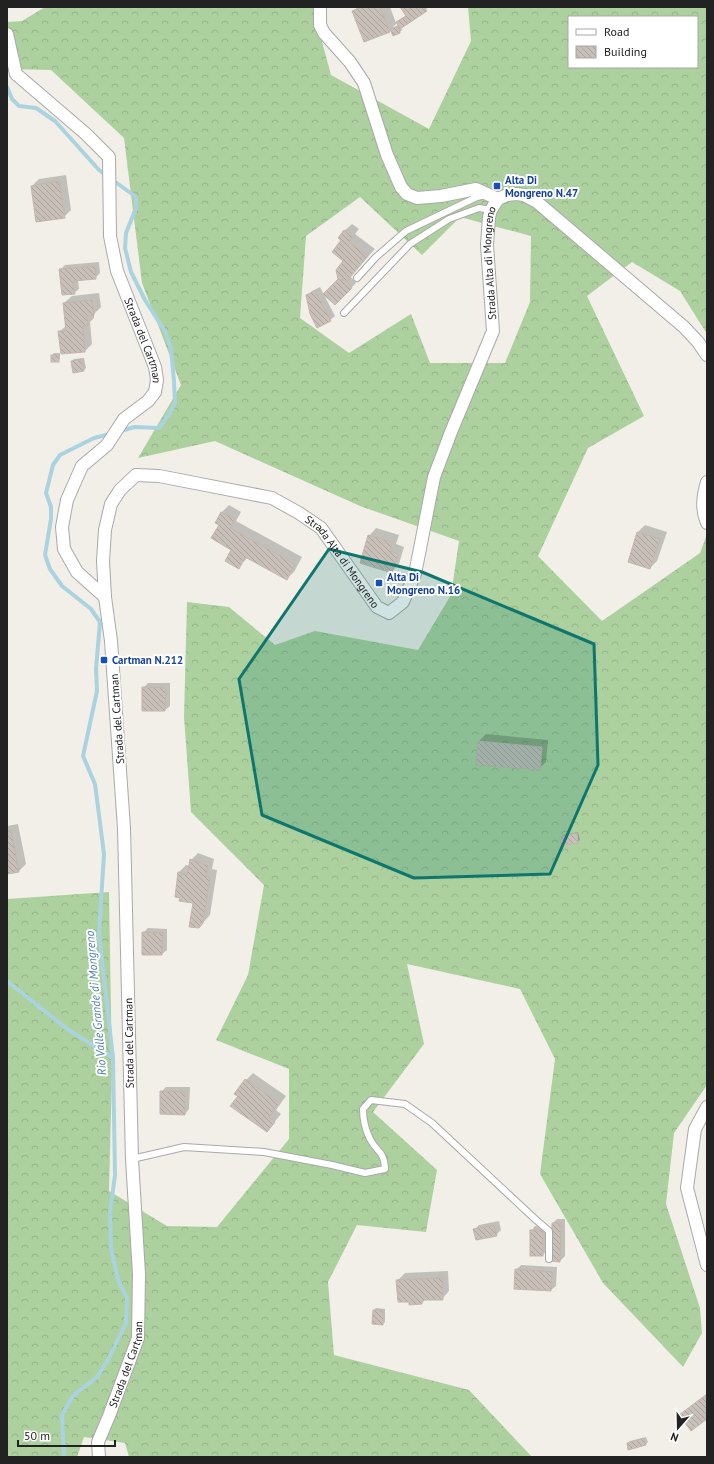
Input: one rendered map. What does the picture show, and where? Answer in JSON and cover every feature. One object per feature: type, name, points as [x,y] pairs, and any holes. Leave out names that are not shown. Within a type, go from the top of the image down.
[{"type":"street","name":"Strada Alta di Mongreno","points":[[320,7],[320,25],[324,33],[350,62],[364,83],[387,155],[401,187],[407,194],[417,198],[441,196],[476,189],[493,197],[516,194],[524,195],[537,202],[684,327],[698,342],[707,355]]},
{"type":"street","name":"Strada del Cartman","points":[[7,34],[16,74],[86,134],[109,157],[110,236],[117,271],[155,367],[157,380],[155,392],[148,400],[124,420],[107,445],[82,466],[67,500],[62,527],[64,549],[77,572],[104,597],[111,641],[124,828],[132,1159],[139,1274],[138,1338],[98,1442],[99,1457]]},
{"type":"street","name":"Strada Alta di Mongreno","points":[[104,597],[103,561],[105,530],[111,504],[120,490],[136,475],[159,476],[272,498],[299,513],[321,528],[377,607],[389,613],[403,602],[415,574],[434,477],[493,331],[487,245],[489,217],[493,197]]},
{"type":"street","points":[[707,482],[703,496],[703,510],[707,523]]},
{"type":"street","points":[[707,1107],[695,1129],[687,1188],[707,1265]]},
{"type":"lane","points":[[357,278],[376,257],[406,231],[477,197],[493,197]]},
{"type":"lane","points":[[344,312],[410,244],[449,220],[479,208],[491,210]]},
{"type":"lane","points":[[132,1159],[184,1147],[244,1150],[264,1152],[366,1173],[385,1169],[384,1158],[370,1140],[363,1121],[363,1108],[371,1100],[405,1104],[432,1123],[535,1220],[549,1231],[549,1259]]},
{"type":"highlighted area","points":[[329,549],[422,572],[594,644],[598,765],[550,874],[414,878],[262,815],[239,679]]},
{"type":"green space","points":[[45,7],[310,7],[313,8],[331,75],[429,129],[471,41],[468,7],[707,7],[707,334],[680,291],[632,262],[587,296],[644,416],[588,448],[538,556],[602,621],[700,553],[707,534],[707,1085],[674,1133],[666,1204],[700,1308],[702,1333],[683,1367],[603,1283],[540,1174],[555,1059],[520,989],[407,964],[424,1044],[373,1112],[437,1170],[426,1232],[357,1225],[328,1282],[334,1355],[469,1390],[532,1457],[129,1457],[125,1443],[84,1437],[77,1457],[7,1457],[7,899],[109,892],[112,1071],[109,1191],[167,1226],[217,1227],[289,1139],[289,1069],[216,1040],[248,975],[264,885],[191,812],[184,717],[187,602],[229,607],[275,645],[315,631],[418,650],[451,595],[459,541],[360,506],[215,441],[138,458],[181,385],[142,283],[124,138],[51,70],[7,69],[7,22],[22,21]],"holes":[[[360,197],[422,255],[460,217],[531,236],[530,302],[505,363],[430,363],[411,314],[349,353],[300,318],[306,236]]]},
{"type":"building","points":[[363,7],[380,7],[390,32],[364,42],[352,11]]},
{"type":"building","points":[[400,7],[424,7],[427,11],[400,29],[396,22],[406,16]]},
{"type":"building","points":[[398,26],[400,33],[393,36],[390,29]]},
{"type":"building","points":[[59,181],[65,218],[36,222],[31,186]]},
{"type":"building","points":[[344,230],[352,237],[349,242],[368,256],[347,281],[338,279],[336,270],[343,261],[332,252],[341,240],[338,238]]},
{"type":"building","points":[[95,266],[96,279],[73,281],[75,294],[62,295],[59,269]]},
{"type":"building","points":[[338,279],[347,281],[352,288],[335,305],[323,294]]},
{"type":"building","points":[[315,291],[331,321],[317,328],[310,314],[306,295]]},
{"type":"building","points":[[92,300],[94,315],[87,316],[88,326],[83,326],[85,352],[61,354],[58,331],[66,331],[63,303]]},
{"type":"building","points":[[51,355],[59,355],[59,362],[51,362]]},
{"type":"building","points":[[82,359],[84,371],[73,373],[71,361]]},
{"type":"building","points":[[221,512],[235,519],[230,528],[295,564],[287,580],[245,557],[239,569],[225,561],[231,550],[211,538],[219,525],[215,523]]},
{"type":"building","points":[[637,532],[660,539],[650,569],[628,562]]},
{"type":"building","points":[[368,535],[392,542],[390,551],[398,554],[392,573],[360,563]]},
{"type":"building","points":[[142,687],[166,688],[165,711],[142,711]]},
{"type":"building","points":[[478,741],[542,747],[540,770],[476,765]]},
{"type":"building","points":[[11,831],[19,872],[7,874],[7,832]]},
{"type":"building","points":[[577,833],[578,843],[561,846],[560,837]]},
{"type":"building","points":[[190,859],[208,866],[205,876],[210,877],[203,923],[199,928],[189,927],[193,903],[179,901],[180,898],[175,897],[178,872],[187,875]]},
{"type":"building","points":[[142,932],[163,933],[162,955],[142,955]]},
{"type":"building","points":[[245,1079],[279,1103],[269,1117],[275,1122],[267,1132],[230,1106],[238,1096],[234,1094]]},
{"type":"building","points":[[160,1091],[185,1092],[185,1115],[160,1114]]},
{"type":"building","points":[[552,1223],[561,1223],[560,1262],[551,1261]]},
{"type":"building","points":[[494,1225],[497,1236],[476,1240],[473,1229]]},
{"type":"building","points":[[530,1230],[543,1230],[543,1256],[530,1256]]},
{"type":"building","points":[[515,1269],[552,1272],[551,1291],[514,1289]]},
{"type":"building","points":[[442,1278],[443,1300],[422,1300],[422,1304],[409,1305],[409,1302],[398,1302],[396,1280]]},
{"type":"building","points":[[373,1310],[383,1310],[383,1325],[372,1324]]},
{"type":"building","points":[[707,1394],[707,1419],[691,1431],[679,1415]]},
{"type":"building","points":[[644,1438],[646,1445],[628,1450],[627,1443]]},
{"type":"waterway","name":"Rio Valle Grande di Mongreno","points":[[7,87],[12,99],[19,106],[36,108],[55,121],[99,170],[136,197],[136,208],[126,233],[125,248],[131,272],[145,300],[166,333],[171,349],[175,403],[159,428],[134,427],[121,431]]},
{"type":"waterway","name":"Rio Valle Grande di Mongreno","points":[[64,1457],[62,1415],[73,1396],[97,1377],[108,1360],[126,1323],[127,1298],[118,1280],[111,1248],[110,1213],[115,1175],[113,1058],[99,933],[104,854],[95,784],[83,756],[97,691],[96,669],[100,622],[91,609],[62,586],[50,569],[45,555],[51,519],[51,507],[46,493],[53,465],[60,455],[94,438],[110,434]]},
{"type":"waterway","points":[[7,981],[67,1029],[113,1058]]},
{"type":"place","name":"Alta Di Mongreno N.47","points":[[497,186]]},
{"type":"place","name":"Alta Di Mongreno N.16","points":[[379,583]]},
{"type":"place","name":"Cartman N.212","points":[[104,660]]}]
